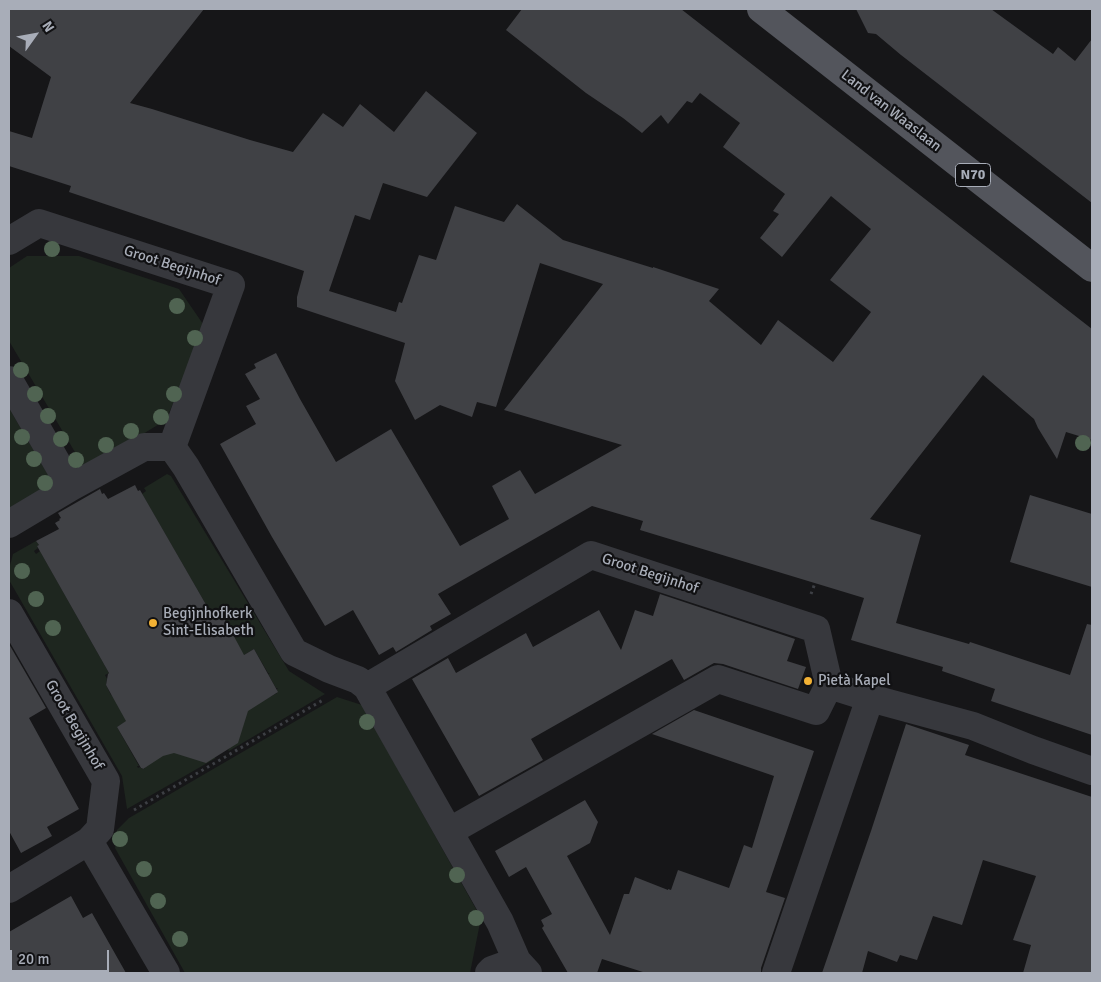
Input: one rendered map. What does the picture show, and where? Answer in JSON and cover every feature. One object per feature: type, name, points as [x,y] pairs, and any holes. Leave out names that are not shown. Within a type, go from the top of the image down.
[{"type":"main road","name":"Land van Waaslaan","points":[[761,9],[1092,268]]},
{"type":"street","name":"Groot Begijnhof","points":[[9,241],[39,223],[231,285],[172,447]]},
{"type":"street","points":[[9,380],[71,488]]},
{"type":"street","points":[[9,524],[144,447],[172,447],[186,467],[294,652],[362,683],[450,831],[500,922],[522,967],[492,970],[489,973]]},
{"type":"street","name":"Groot Begijnhof","points":[[362,683],[591,555],[816,628],[829,685]]},
{"type":"street","name":"Groot Begijnhof","points":[[9,613],[106,781],[94,835]]},
{"type":"street","points":[[450,831],[718,678],[816,711],[829,685],[973,726],[1092,771]]},
{"type":"street","points":[[776,973],[870,698]]},
{"type":"street","points":[[9,889],[94,835],[166,973]]},
{"type":"path","points":[[94,835],[362,683]]},
{"type":"shaded area","points":[[27,256],[79,256],[179,289],[205,327],[166,420],[85,469],[9,341],[9,268]]},
{"type":"shaded area","points":[[9,408],[53,483],[9,509]]},
{"type":"shaded area","points":[[167,474],[171,476],[289,671],[325,694],[229,751],[243,727],[232,718],[277,693],[278,688],[276,688],[268,674],[270,673],[268,673],[254,649],[239,658],[224,618],[216,613],[212,615],[142,494],[146,491],[144,488]]},
{"type":"shaded area","points":[[36,541],[39,545],[34,551],[36,554],[40,551],[109,673],[105,675],[107,679],[106,685],[111,695],[117,697],[134,717],[117,727],[139,766],[137,766],[138,768],[145,768],[144,766],[181,745],[216,758],[127,809],[122,776],[9,580],[9,569],[13,554]]},
{"type":"shaded area","points":[[337,697],[362,705],[481,918],[470,973],[185,973],[115,848],[117,830],[129,818]]},
{"type":"building","points":[[9,9],[204,9],[130,103],[293,152],[323,113],[343,127],[360,104],[394,132],[426,91],[477,133],[427,197],[383,183],[370,220],[355,215],[329,291],[396,312],[399,302],[402,303],[419,255],[436,260],[455,206],[504,222],[517,204],[563,240],[719,289],[709,301],[761,345],[778,320],[833,362],[871,312],[830,280],[871,229],[831,196],[782,257],[760,238],[779,214],[773,211],[785,194],[723,147],[740,123],[700,93],[692,103],[687,101],[668,124],[661,115],[642,133],[586,93],[506,30],[522,9],[681,9],[1092,329],[1092,440],[1066,432],[1057,459],[1034,419],[983,375],[870,519],[921,535],[896,623],[969,644],[970,642],[1070,675],[1087,624],[1092,625],[1092,735],[991,701],[995,689],[942,671],[943,667],[851,640],[864,598],[640,530],[643,521],[592,506],[438,594],[451,614],[430,626],[432,630],[396,652],[393,647],[379,655],[353,610],[325,626],[220,444],[256,424],[246,406],[260,399],[245,374],[256,368],[254,364],[276,353],[336,462],[391,429],[460,546],[509,519],[492,486],[520,470],[535,494],[622,445],[504,410],[603,284],[540,263],[496,407],[477,402],[472,417],[440,405],[415,420],[395,381],[405,343],[297,307],[297,297],[304,271],[69,192],[71,186],[9,166],[9,131],[32,138],[51,77],[9,46]]},
{"type":"building","points":[[856,9],[991,9],[1053,54],[1058,47],[1075,61],[1092,39],[1092,203],[876,34],[868,33]]},
{"type":"building","name":"Begijnhofkerk Sint-Elisabeth","points":[[135,485],[138,491],[140,490],[212,615],[224,618],[244,655],[254,649],[278,692],[248,711],[238,743],[206,763],[174,753],[163,756],[143,769],[141,768],[117,727],[126,721],[106,685],[109,673],[37,546],[39,545],[36,541],[59,529],[55,523],[61,518],[58,513],[100,489],[102,494],[104,493],[108,499]]},
{"type":"building","points":[[1030,495],[1092,514],[1092,587],[1010,562]]},
{"type":"building","points":[[660,594],[795,639],[787,661],[806,667],[798,689],[723,664],[714,663],[684,680],[672,659],[531,739],[543,760],[479,796],[412,679],[448,658],[456,673],[526,633],[533,647],[599,610],[621,650],[635,610],[653,616]]},
{"type":"building","points":[[9,644],[46,708],[29,718],[79,809],[47,827],[52,836],[21,853],[9,831]]},
{"type":"building","points":[[694,710],[814,751],[766,892],[785,898],[761,968],[761,973],[646,973],[602,959],[597,973],[568,973],[542,928],[544,926],[541,920],[552,914],[526,867],[509,877],[495,851],[585,800],[598,822],[590,843],[567,856],[610,935],[624,894],[629,894],[635,877],[671,890],[678,870],[729,888],[744,845],[752,848],[774,776],[652,734]]},
{"type":"building","points":[[906,724],[969,745],[965,755],[1092,797],[1092,973],[1023,973],[1031,945],[1013,940],[1036,876],[983,860],[962,925],[933,916],[917,960],[900,955],[897,962],[868,951],[862,973],[822,973]]},
{"type":"building","points":[[71,896],[83,918],[92,913],[126,973],[9,973],[9,932]]},
{"type":"place","name":"Begijnhofkerk Sint-Elisabeth","points":[[153,623]]},
{"type":"place","name":"Pietà Kapel","points":[[808,681]]}]
